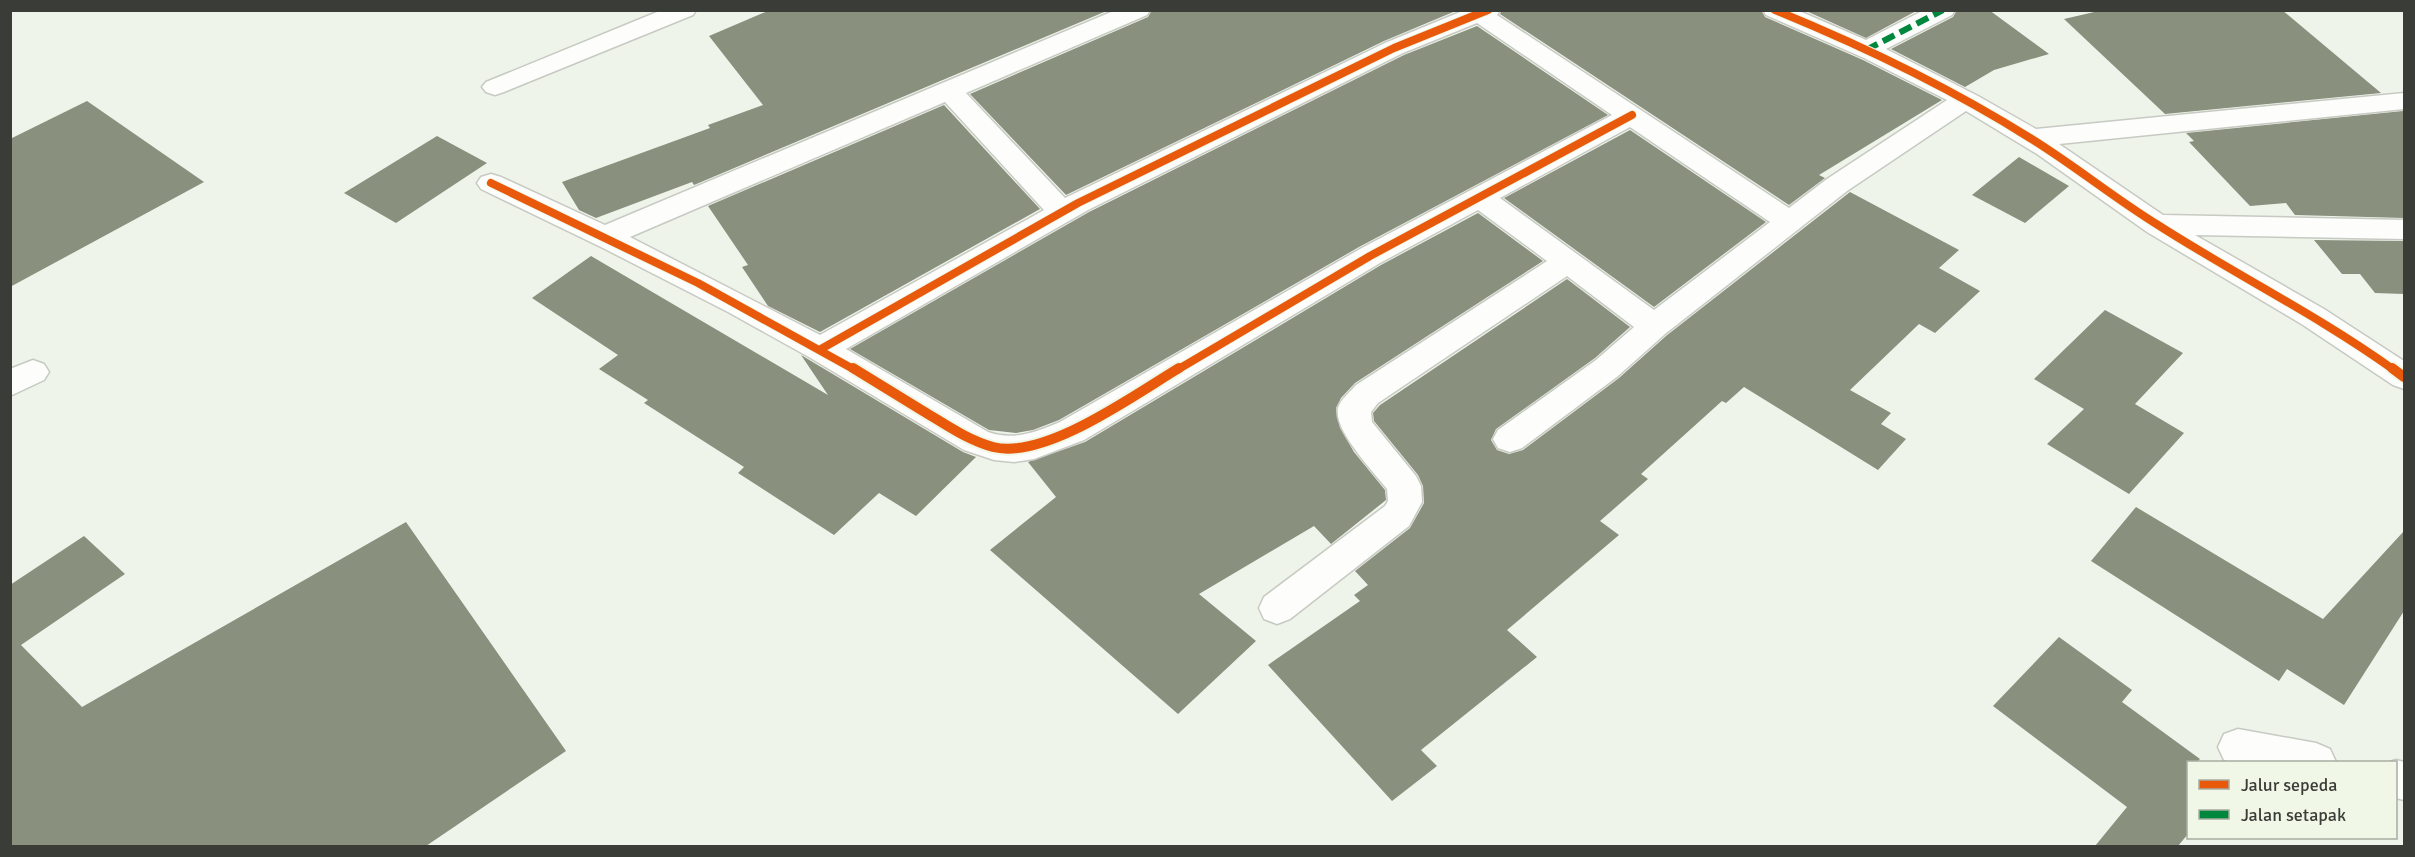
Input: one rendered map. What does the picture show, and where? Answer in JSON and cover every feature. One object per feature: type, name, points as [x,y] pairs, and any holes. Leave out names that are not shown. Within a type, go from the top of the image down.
[{"type":"street","points":[[495,87],[684,10]]},
{"type":"street","points":[[606,236],[1138,10]]},
{"type":"street","points":[[1775,10],[1866,50],[1965,100],[2032,138],[2157,225],[2367,349],[2404,377]]},
{"type":"street","points":[[1866,50],[1943,10]]},
{"type":"street","points":[[821,349],[1062,212],[1394,48],[1483,12],[1788,221]]},
{"type":"street","points":[[950,91],[1062,212]]},
{"type":"street","points":[[1510,439],[1607,368],[1653,326],[1788,221],[1837,185],[1965,100]]},
{"type":"street","points":[[2032,138],[2404,101]]},
{"type":"street","points":[[491,183],[606,236],[700,283],[821,349],[955,430],[994,447],[1019,450],[1045,443],[1072,431],[1370,256],[1632,115]]},
{"type":"street","points":[[1479,196],[1653,326]]},
{"type":"street","points":[[2157,225],[2404,229]]},
{"type":"street","points":[[1277,608],[1397,516],[1406,502],[1404,486],[1356,425],[1354,409],[1367,394],[1569,261]]},
{"type":"street","points":[[2238,747],[2311,761]]},
{"type":"building","points":[[770,10],[1109,10],[694,185],[692,182],[596,218],[579,210],[562,182],[710,128],[708,125],[763,105],[709,36]]},
{"type":"building","points":[[1152,10],[1458,10],[1384,41],[1066,195],[970,94],[1148,17]]},
{"type":"building","points":[[1502,10],[1761,10],[1765,17],[1863,60],[1942,100],[1819,175],[1825,178],[1789,205],[1500,14]]},
{"type":"building","points":[[1804,10],[1918,10],[1866,38]]},
{"type":"building","points":[[1957,10],[1989,10],[2049,54],[1994,70],[1965,87],[1891,49],[1953,17]]},
{"type":"building","points":[[2103,10],[2282,10],[2381,93],[2165,114],[2064,19]]},
{"type":"building","points":[[1477,26],[1608,115],[1359,247],[1059,420],[1033,430],[1016,433],[989,430],[850,349],[1089,212],[1404,55]]},
{"type":"building","points":[[87,101],[204,182],[10,287],[10,139]]},
{"type":"building","points":[[944,105],[1040,209],[820,332],[768,306],[742,267],[748,265],[708,206]]},
{"type":"building","points":[[2403,111],[2404,218],[2295,215],[2286,203],[2250,206],[2189,142],[2194,141],[2186,133]]},
{"type":"building","points":[[1630,130],[1766,222],[1654,307],[1504,198]]},
{"type":"building","points":[[437,136],[487,163],[396,223],[344,193]]},
{"type":"building","points":[[2019,157],[2069,186],[2025,223],[1972,195]]},
{"type":"building","points":[[1850,192],[1959,250],[1939,268],[1980,291],[1935,333],[1919,324],[1850,390],[1891,413],[1881,424],[1906,439],[1878,470],[1744,387],[1726,403],[1722,401],[1641,474],[1648,479],[1600,521],[1619,535],[1507,630],[1537,657],[1421,750],[1437,766],[1392,801],[1268,665],[1360,601],[1354,595],[1368,585],[1355,571],[1410,528],[1424,503],[1423,486],[1418,475],[1374,421],[1373,413],[1380,405],[1567,279],[1630,327],[1595,358],[1496,429],[1491,440],[1497,450],[1509,454],[1523,450],[1619,378],[1666,336]]},
{"type":"building","points":[[1478,213],[1543,261],[1355,383],[1341,398],[1336,408],[1340,428],[1354,452],[1385,490],[1386,500],[1331,544],[1314,526],[1199,594],[1256,641],[1178,714],[990,550],[1056,497],[1028,462],[1085,442],[1381,265]]},
{"type":"building","points":[[2314,240],[2404,241],[2404,294],[2375,293],[2360,274],[2342,274]]},
{"type":"building","points":[[591,256],[828,395],[801,355],[963,452],[976,457],[916,516],[879,493],[834,535],[738,473],[744,467],[644,403],[648,400],[599,369],[618,355],[532,298]]},
{"type":"building","points":[[2105,310],[2183,353],[2135,404],[2184,433],[2129,494],[2047,444],[2084,409],[2034,379]]},
{"type":"building","points":[[2136,507],[2323,619],[2404,531],[2404,611],[2344,705],[2287,669],[2279,681],[2091,561]]},
{"type":"building","points":[[406,522],[566,751],[426,846],[10,846],[10,585],[84,536],[125,574],[21,645],[82,707]]},
{"type":"building","points":[[2059,637],[2132,690],[2122,702],[2200,759],[2187,761],[2187,835],[2178,846],[2095,846],[2127,807],[1993,706]]},
{"type":"marked path","points":[[1866,50],[1943,10]]},
{"type":"cycle path","points":[[821,349],[1078,203],[1394,48],[1488,10]]},
{"type":"cycle path","points":[[1775,10],[1906,68],[2000,120],[2047,148],[2157,225],[2314,317],[2404,377]]},
{"type":"cycle path","points":[[491,183],[739,304],[967,437],[994,447],[1014,449],[1034,446],[1072,431],[1370,256],[1632,115]]}]
